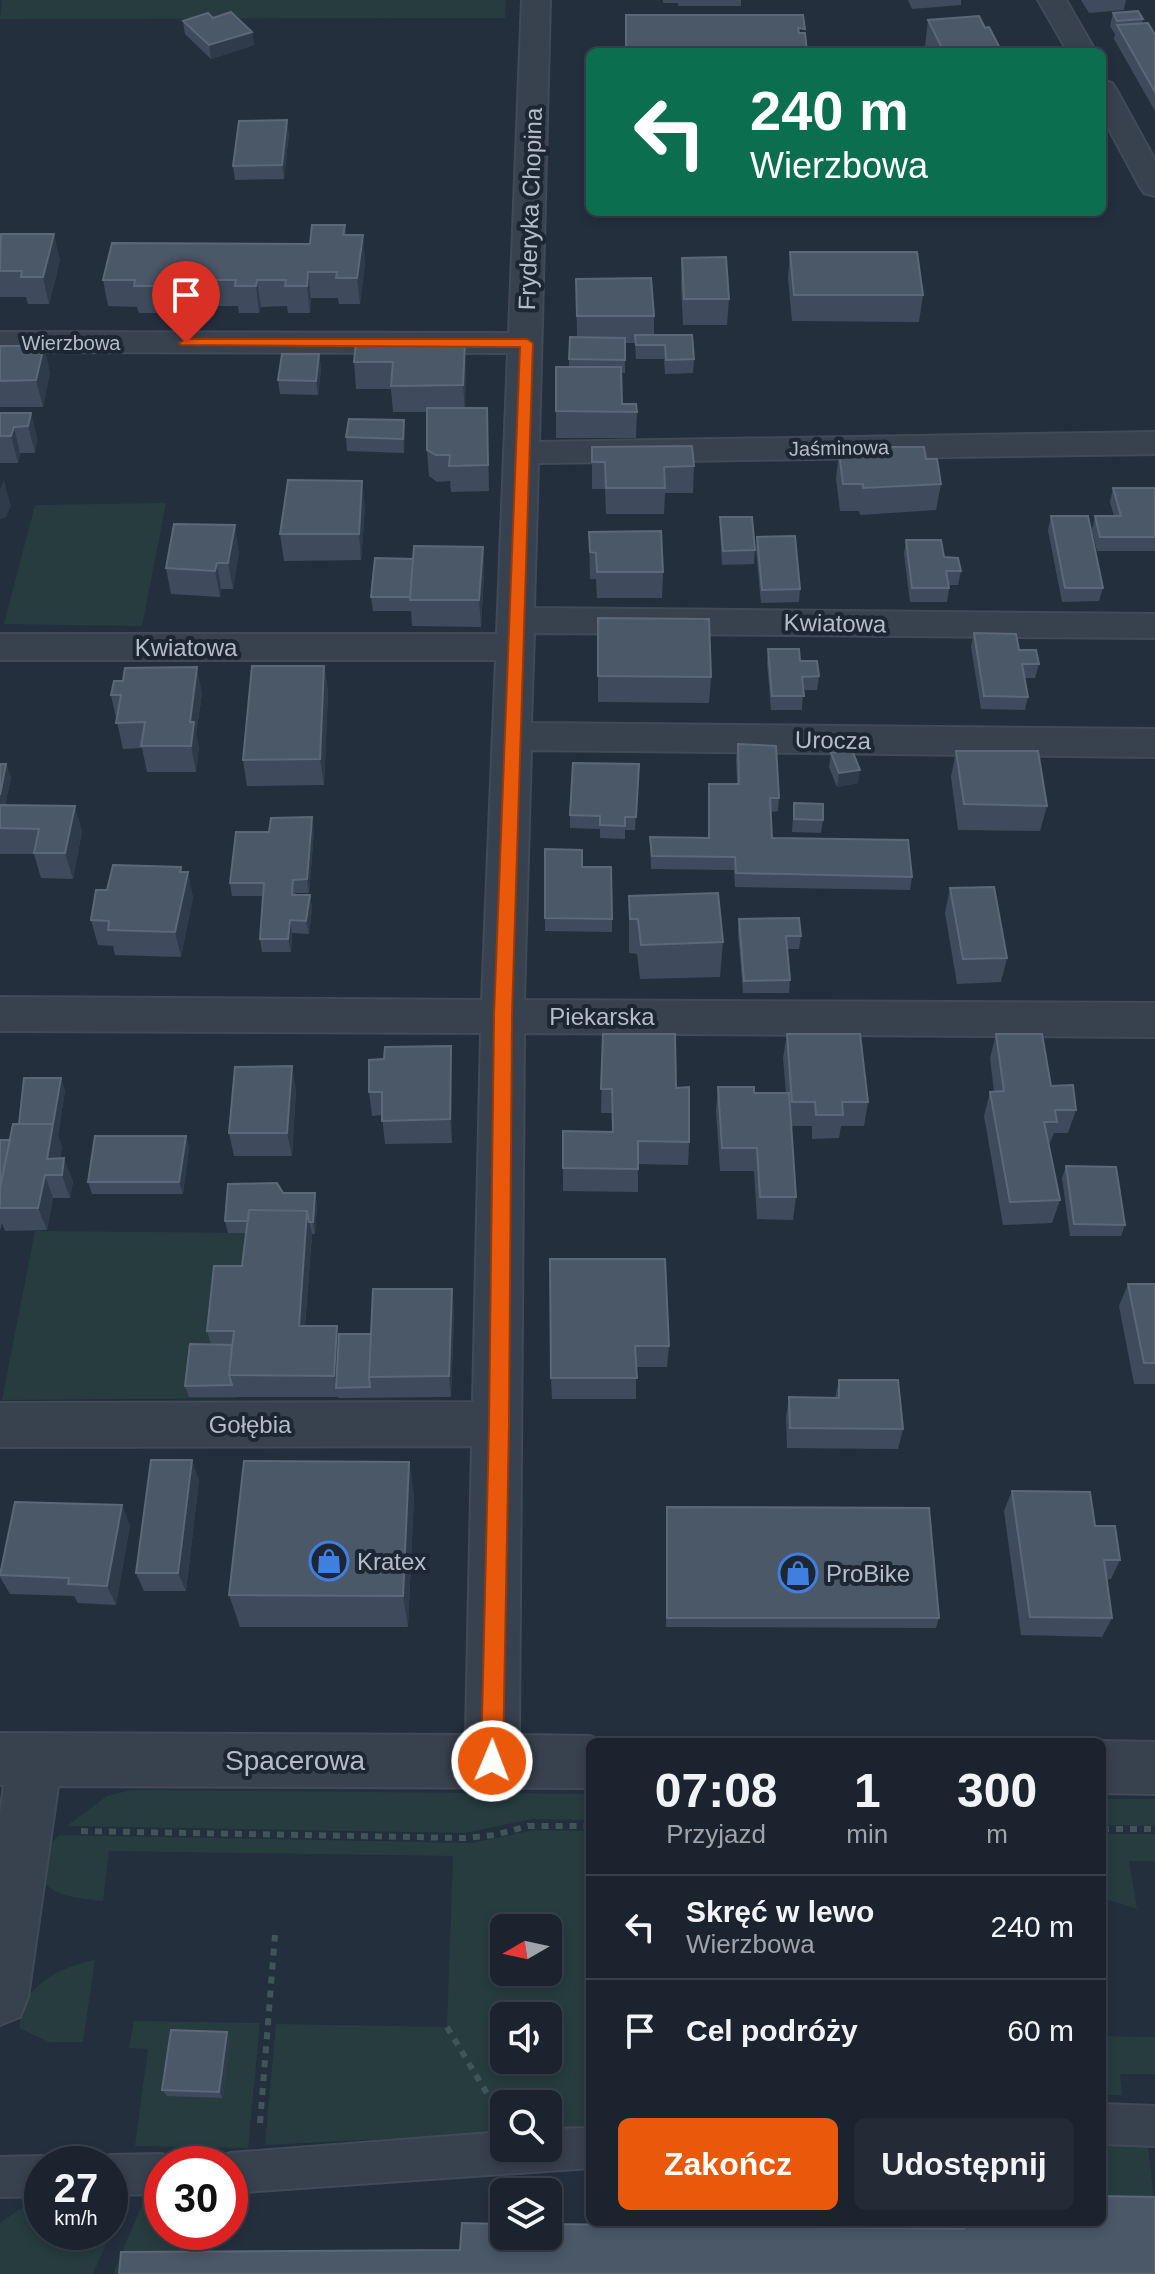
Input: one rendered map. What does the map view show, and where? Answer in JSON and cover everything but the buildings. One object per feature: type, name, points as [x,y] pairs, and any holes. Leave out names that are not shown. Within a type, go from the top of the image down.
[{"type":"street","name":"Fryderyka Chopina","points":[[492,1761],[503,1015],[536,0]]},
{"type":"street","points":[[1052,0],[1080,48]]},
{"type":"street","points":[[1106,96],[1155,187]]},
{"type":"street","name":"Wierzbowa","points":[[0,342],[527,343]]},
{"type":"street","name":"Jaśminowa","points":[[522,453],[1155,443]]},
{"type":"street","name":"Kwiatowa","points":[[0,647],[516,633],[1155,626]]},
{"type":"street","name":"Urocza","points":[[512,736],[1155,743]]},
{"type":"street","name":"Piekarska","points":[[0,1014],[1155,1020]]},
{"type":"street","name":"Gołębia","points":[[0,1425],[499,1424]]},
{"type":"street","points":[[0,1997],[24,1830],[17,1759]]},
{"type":"street","name":"Spacerowa","points":[[17,1759],[586,1762]]},
{"type":"street","points":[[1106,1767],[1155,1768]]},
{"type":"lane","points":[[1106,2124],[1155,2126]]},
{"type":"lane","points":[[248,2172],[586,2148]]},
{"type":"lane","points":[[0,2177],[24,2176]]},
{"type":"path","points":[[24,1830],[465,1838],[495,1835],[528,1826],[586,1826]]},
{"type":"path","points":[[1106,1829],[1155,1829]]},
{"type":"path","points":[[247,2146],[275,1935]]},
{"type":"path","points":[[447,2027],[490,2100]]},
{"type":"green space","points":[[2,0],[506,0],[505,18],[0,19]]},
{"type":"green space","points":[[166,503],[142,626],[4,624],[35,505]]},
{"type":"green space","points":[[35,1231],[254,1233],[237,1398],[2,1400]]},
{"type":"green space","points":[[131,1790],[586,1794],[586,1820],[532,1819],[465,1833],[67,1826],[107,1796]]},
{"type":"green space","points":[[1106,1799],[1155,1799],[1155,1826],[1106,1825]]},
{"type":"green space","points":[[534,1830],[586,1831],[586,2128],[562,2129],[562,2090],[490,2090],[490,2134],[265,2145],[276,2024],[447,2027],[453,1856],[109,1851],[103,1901],[62,1894],[48,1887],[42,1881],[47,1847],[60,1835],[472,1843]]},
{"type":"green space","points":[[1106,1834],[1155,1834],[1155,1861],[1129,1861],[1137,1909],[1106,1899]]},
{"type":"green space","points":[[95,1960],[83,2042],[49,2042],[19,2028],[23,2006],[37,1986],[65,1969]]},
{"type":"green space","points":[[134,2021],[260,2023],[248,2148],[135,2146],[148,2049],[129,2048]]},
{"type":"green space","points":[[1106,2036],[1155,2037],[1155,2074],[1120,2074],[1122,2095],[1106,2095]]},
{"type":"green space","points":[[1106,2146],[1148,2147],[1155,2210],[1106,2208]]},
{"type":"green space","points":[[144,2200],[144,2250],[194,2250],[193,2263],[134,2274],[113,2274],[123,2250],[128,2250],[128,2238]]},
{"type":"green space","points":[[24,2208],[24,2250],[103,2250],[93,2274],[0,2274],[0,2223]]},
{"type":"place","name":"Kratex","points":[[329,1561]]},
{"type":"place","name":"ProBike","points":[[798,1573]]},
{"type":"route","points":[[186,343],[527,343],[503,1015],[492,1761]]}]
